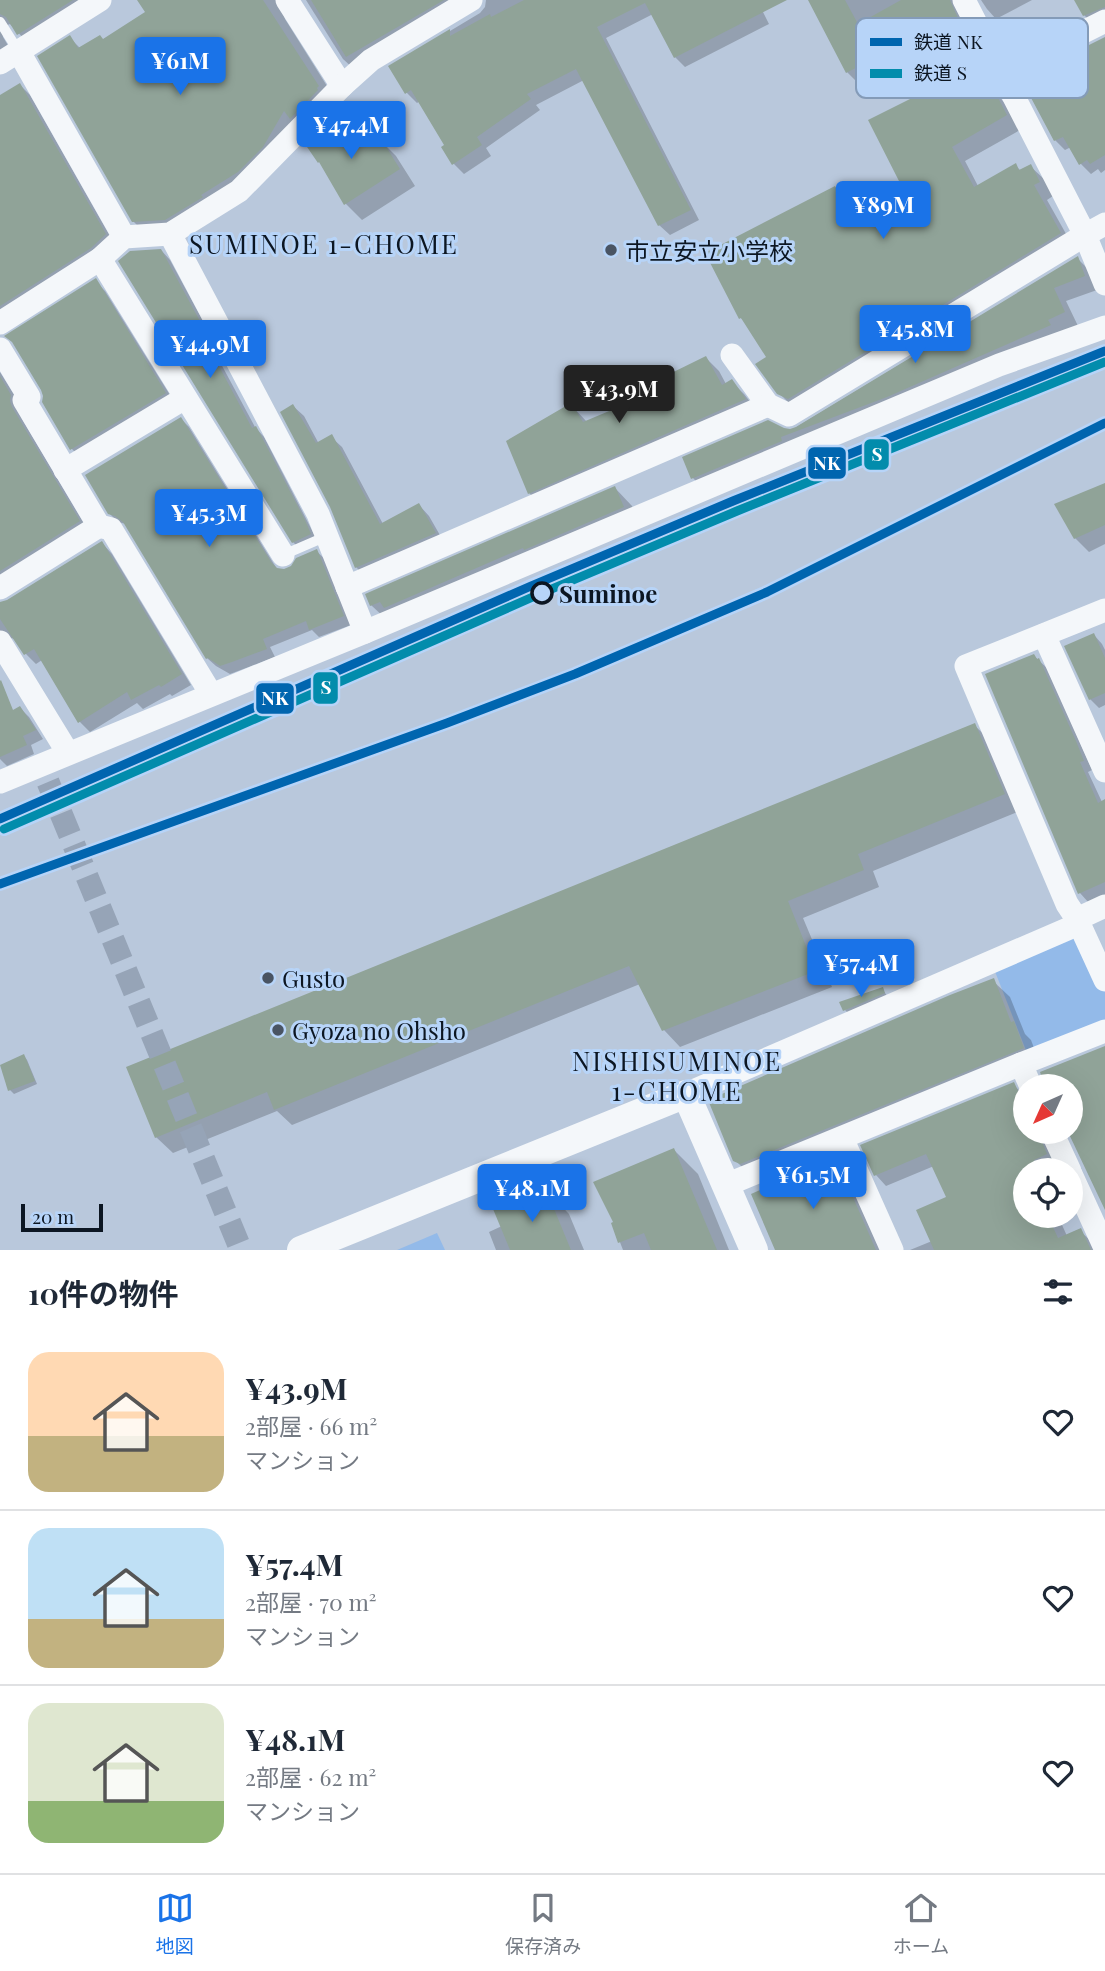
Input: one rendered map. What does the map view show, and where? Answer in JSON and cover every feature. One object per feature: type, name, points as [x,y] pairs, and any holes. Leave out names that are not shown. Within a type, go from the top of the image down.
[{"type":"street","points":[[100,0],[9,58],[124,237]]},
{"type":"street","points":[[287,0],[342,86]]},
{"type":"street","points":[[0,323],[100,259],[124,237],[170,234],[239,191],[371,60],[471,0]]},
{"type":"street","points":[[964,0],[974,18]]},
{"type":"street","points":[[1088,30],[1105,21]]},
{"type":"street","points":[[1017,98],[1095,230],[1105,284]]},
{"type":"street","points":[[732,355],[768,405],[789,415],[1095,230]]},
{"type":"street","points":[[170,234],[318,514],[365,632]]},
{"type":"street","points":[[100,259],[283,555]]},
{"type":"street","points":[[0,782],[45,774],[68,753],[365,632],[999,365],[1105,327]]},
{"type":"street","points":[[0,349],[29,397],[24,400],[99,526],[111,529],[211,694]]},
{"type":"street","points":[[65,470],[186,398]]},
{"type":"street","points":[[347,587],[768,405]]},
{"type":"street","points":[[0,588],[99,526]]},
{"type":"street","points":[[1105,610],[966,666],[1068,904],[1105,980]]},
{"type":"street","points":[[1044,635],[1105,771]]},
{"type":"street","points":[[0,642],[68,753]]},
{"type":"street","points":[[301,1250],[686,1094],[1078,921],[1105,906]]},
{"type":"street","points":[[726,1185],[1105,1031]]},
{"type":"street","points":[[1021,1064],[1025,1074]]},
{"type":"street","points":[[686,1094],[754,1250]]},
{"type":"street","points":[[842,1138],[892,1250]]},
{"type":"street","points":[[1083,1200],[1105,1248]]},
{"type":"lane","points":[[0,22],[9,58]]},
{"type":"lane","points":[[283,555],[327,536]]},
{"type":"shaded area","points":[[1079,934],[1105,991],[1105,1022],[1027,1053],[994,969]]},
{"type":"shaded area","points":[[437,1233],[445,1250],[397,1250]]},
{"type":"building","points":[[0,0],[73,0],[17,35],[6,17],[0,14]]},
{"type":"building","points":[[137,0],[263,0],[319,86],[290,119],[284,111],[263,147],[238,172],[165,220],[132,222],[37,56],[70,35],[78,48],[100,35],[103,39],[145,12]]},
{"type":"building","points":[[311,0],[444,0],[346,57]]},
{"type":"building","points":[[524,0],[787,0],[674,58],[645,3],[597,27],[691,210],[658,226],[576,69],[527,94],[531,99],[477,137],[482,145],[452,165],[441,147],[444,145],[411,90],[405,94],[388,66],[450,29],[450,36],[490,14],[491,17]]},
{"type":"building","points":[[808,0],[845,0],[856,20],[856,68],[846,73]]},
{"type":"building","points":[[901,0],[950,0],[958,18],[869,18]]},
{"type":"building","points":[[1074,0],[1105,0],[1105,7],[1083,16]]},
{"type":"building","points":[[1105,37],[1105,155],[1090,164],[1087,160],[1079,165],[1063,137],[1054,141],[1031,98],[1088,98],[1088,46]]},
{"type":"building","points":[[20,83],[106,234],[91,248],[0,306],[0,95]]},
{"type":"building","points":[[912,98],[998,98],[1007,115],[952,147],[974,187],[1016,163],[1019,170],[1031,164],[1040,182],[1034,185],[1061,233],[788,399],[777,394],[755,364],[766,357],[741,318],[739,319],[705,253],[835,186],[848,210],[900,183],[868,120]]},
{"type":"building","points":[[333,115],[350,143],[359,138],[363,146],[380,137],[400,169],[344,205],[305,144]]},
{"type":"building","points":[[161,249],[209,338],[205,340],[252,428],[256,426],[311,534],[292,543],[118,261],[130,251]]},
{"type":"building","points":[[1078,256],[1085,276],[1054,288],[1065,312],[1048,320],[1051,325],[887,397],[781,437],[782,441],[691,479],[682,457],[768,420],[784,428],[796,427]]},
{"type":"building","points":[[96,278],[166,393],[70,450],[42,402],[41,390],[12,342],[4,336]]},
{"type":"building","points":[[706,356],[722,385],[732,379],[746,399],[528,494],[506,441],[571,403],[583,422],[621,406],[620,403],[633,398],[632,395],[646,390],[645,386]]},
{"type":"building","points":[[0,376],[11,395],[12,407],[80,521],[0,571]]},
{"type":"building","points":[[293,404],[316,443],[332,434],[380,524],[419,503],[436,533],[355,568],[330,507],[280,412]]},
{"type":"building","points":[[181,417],[271,562],[277,568],[284,569],[291,566],[296,558],[317,549],[344,616],[309,630],[306,621],[263,639],[267,649],[220,666],[206,659],[123,522],[108,514],[85,475]]},
{"type":"building","points":[[1105,483],[1105,525],[1074,539],[1054,504]]},
{"type":"building","points":[[615,486],[624,507],[384,608],[380,602],[370,606],[365,594]]},
{"type":"building","points":[[102,541],[182,674],[131,700],[127,692],[78,723],[34,649],[24,655],[0,619],[0,602]]},
{"type":"building","points":[[1094,633],[1105,658],[1105,693],[1089,700],[1064,646]]},
{"type":"building","points":[[1034,654],[1039,658],[1076,741],[1084,761],[1080,762],[1098,803],[1105,799],[1105,882],[1078,894],[985,674]]},
{"type":"building","points":[[0,681],[13,710],[20,706],[36,730],[23,736],[27,745],[0,757]]},
{"type":"building","points":[[975,723],[1005,794],[858,854],[864,870],[788,901],[816,971],[662,1031],[629,966],[274,1110],[267,1092],[155,1138],[126,1067]]},
{"type":"building","points":[[994,978],[1024,1048],[740,1164],[733,1161],[708,1100]]},
{"type":"building","points":[[883,987],[885,993],[843,1011],[839,1002]]},
{"type":"building","points":[[1105,1046],[1105,1210],[1083,1164],[1083,1158],[1080,1158],[1074,1144],[1083,1144],[1083,1074],[1040,1072]]},
{"type":"building","points":[[24,1054],[35,1081],[8,1091],[0,1065]]},
{"type":"building","points":[[1013,1082],[1013,1144],[1043,1144],[1047,1154],[1038,1158],[1013,1158],[1013,1228],[1053,1228],[1058,1238],[1081,1228],[1091,1250],[934,1250],[916,1210],[946,1197],[926,1154],[874,1176],[860,1145]]},
{"type":"building","points":[[674,1148],[717,1250],[651,1250],[644,1233],[618,1243],[611,1223],[613,1222],[593,1182]]},
{"type":"building","points":[[835,1156],[876,1250],[775,1250],[751,1194],[781,1181],[777,1179]]},
{"type":"building","points":[[545,1187],[571,1250],[510,1250],[493,1209]]},
{"type":"tunnel","points":[[48,782],[241,1250]]},
{"type":"rail line","name":"NK","points":[[0,819],[531,586],[733,501],[1105,351]]},
{"type":"rail line","name":"S","points":[[4,829],[535,596],[1105,362]]},
{"type":"rail line","name":"NK","points":[[0,884],[447,723],[575,674],[767,592],[1105,423]]},
{"type":"place","name":"市立安立小学校","points":[[611,250]]},
{"type":"place","name":"Suminoe","points":[[542,593]]},
{"type":"place","name":"Gusto","points":[[268,978]]},
{"type":"place","name":"Gyoza no Ohsho","points":[[278,1030]]},
{"type":"district","name":"SUMINOE 1-CHOME","points":[[324,243]]},
{"type":"district","name":"NISHISUMINOE 1-CHOME","points":[[677,1075]]}]
